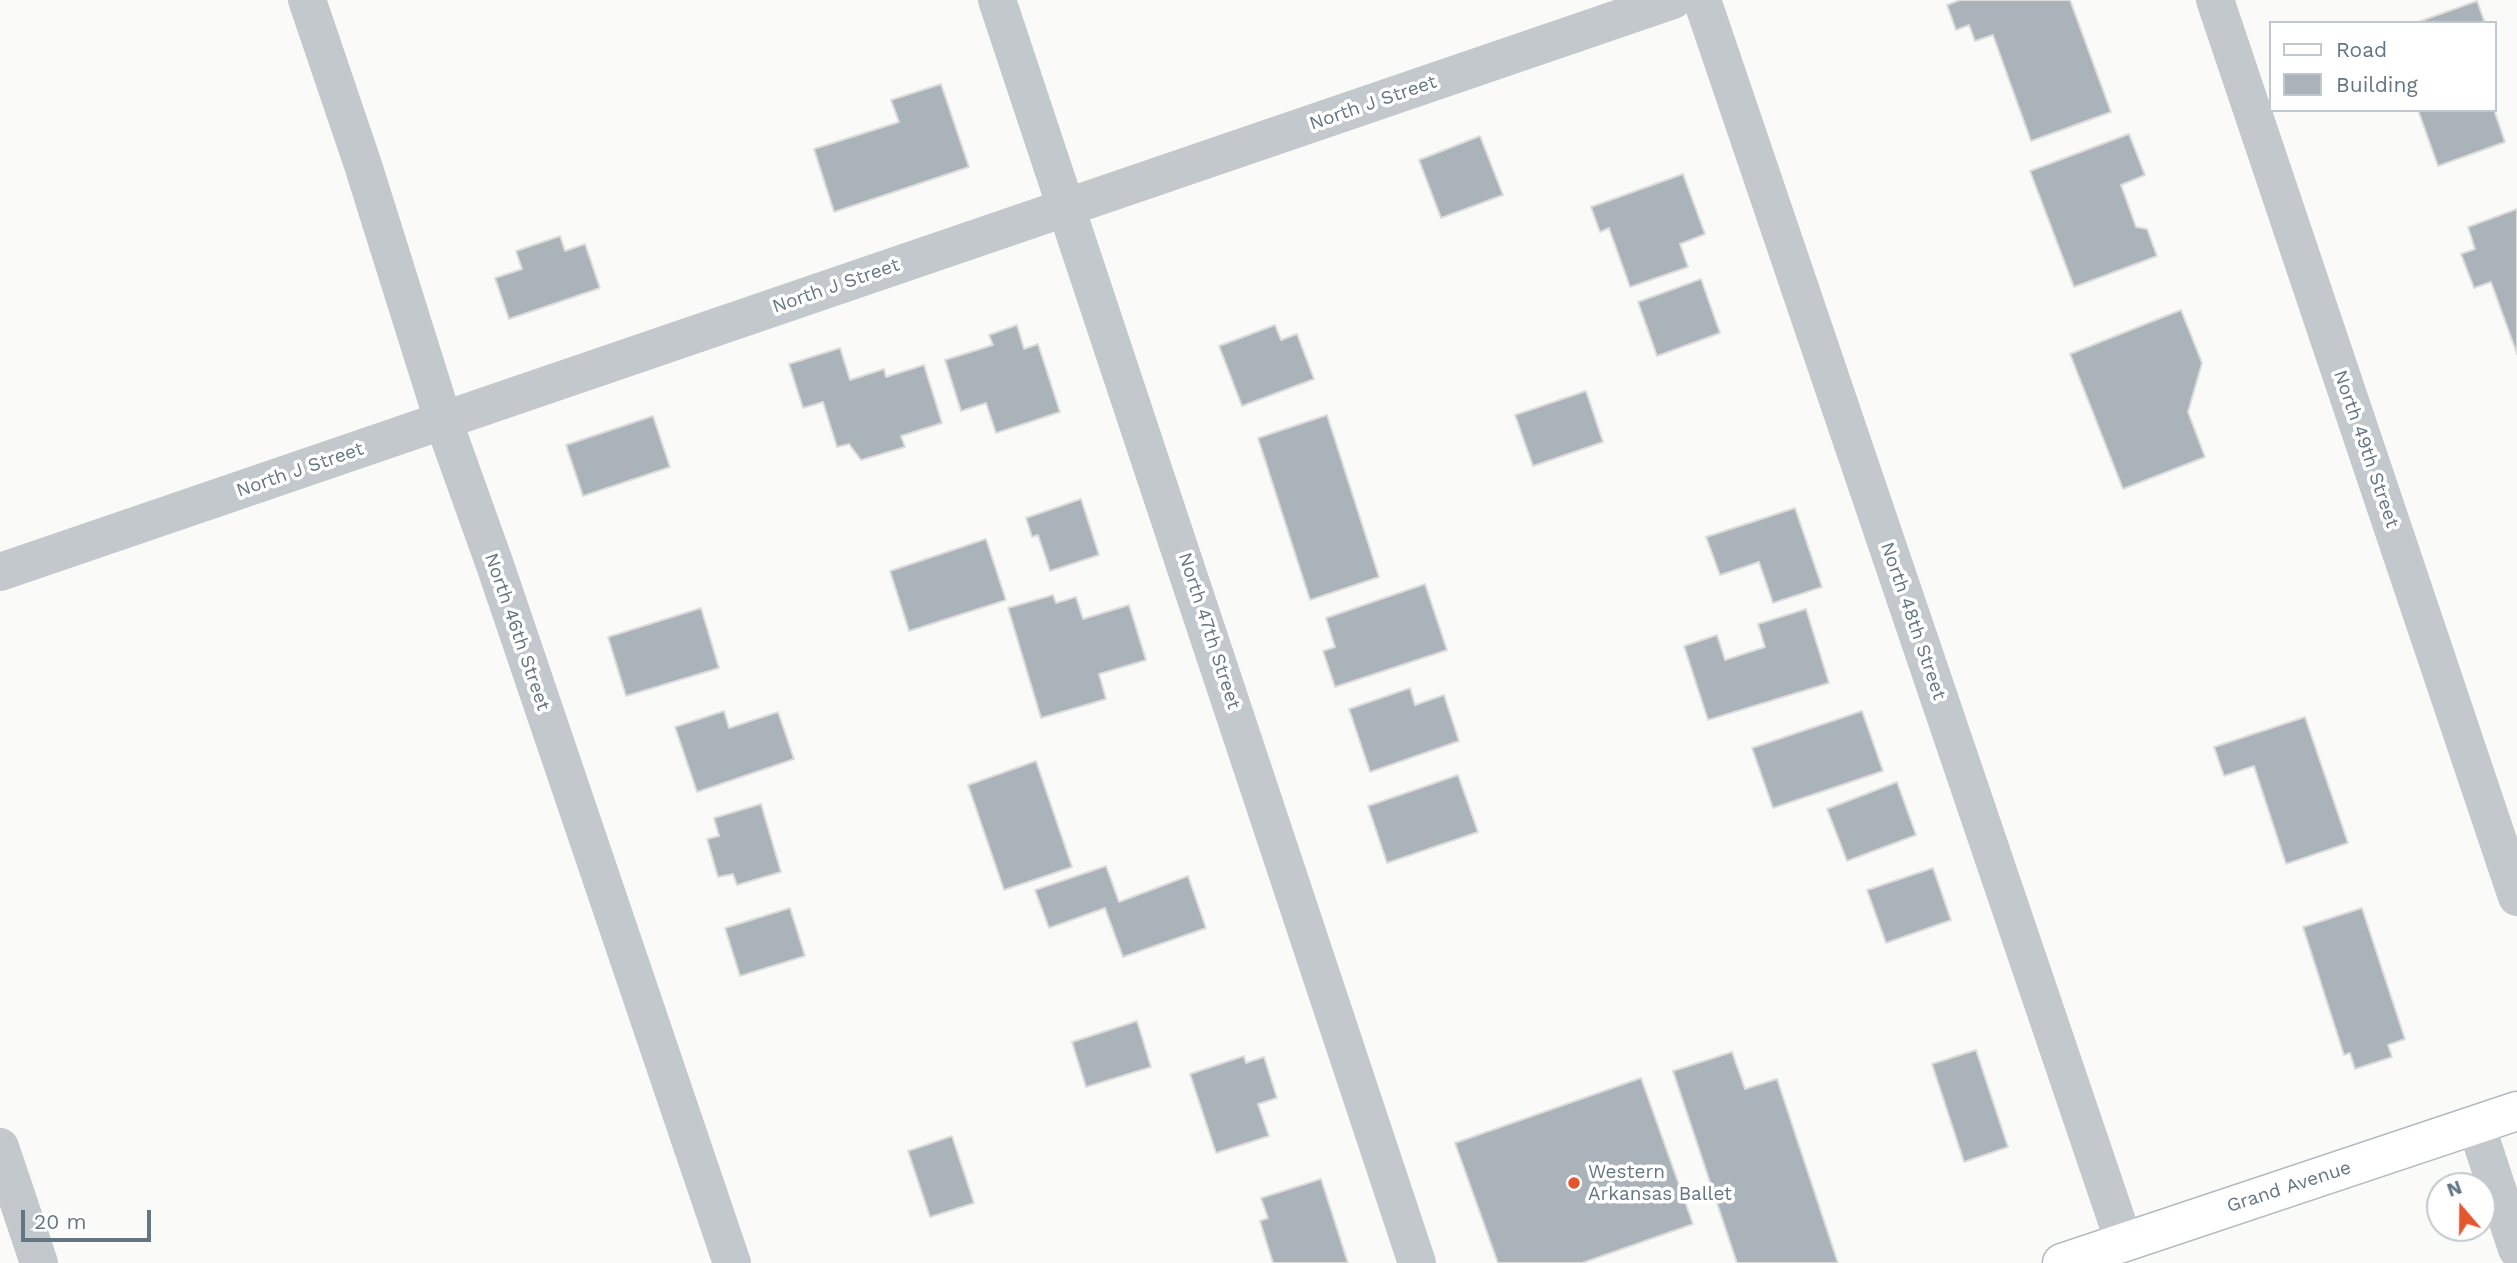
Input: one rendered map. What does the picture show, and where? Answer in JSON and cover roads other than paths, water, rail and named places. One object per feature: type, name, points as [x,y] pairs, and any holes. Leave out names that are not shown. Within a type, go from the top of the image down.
[{"type":"main road","name":"Grand Avenue","points":[[2062,1263],[2517,1111]]},
{"type":"street","name":"North 46th Street","points":[[307,0],[363,165],[443,420],[732,1263]]},
{"type":"street","name":"North 47th Street","points":[[997,0],[1094,296],[1198,596],[1417,1263]]},
{"type":"street","name":"North J Street","points":[[0,572],[1673,0]]},
{"type":"street","name":"North 48th Street","points":[[1702,0],[2124,1242]]},
{"type":"street","name":"North 49th Street","points":[[2215,0],[2517,897]]},
{"type":"street","points":[[2476,1125],[2517,1249]]},
{"type":"street","points":[[0,1147],[39,1263]]},
{"type":"place","name":"Western Arkansas Ballet","points":[[1574,1183]]}]
